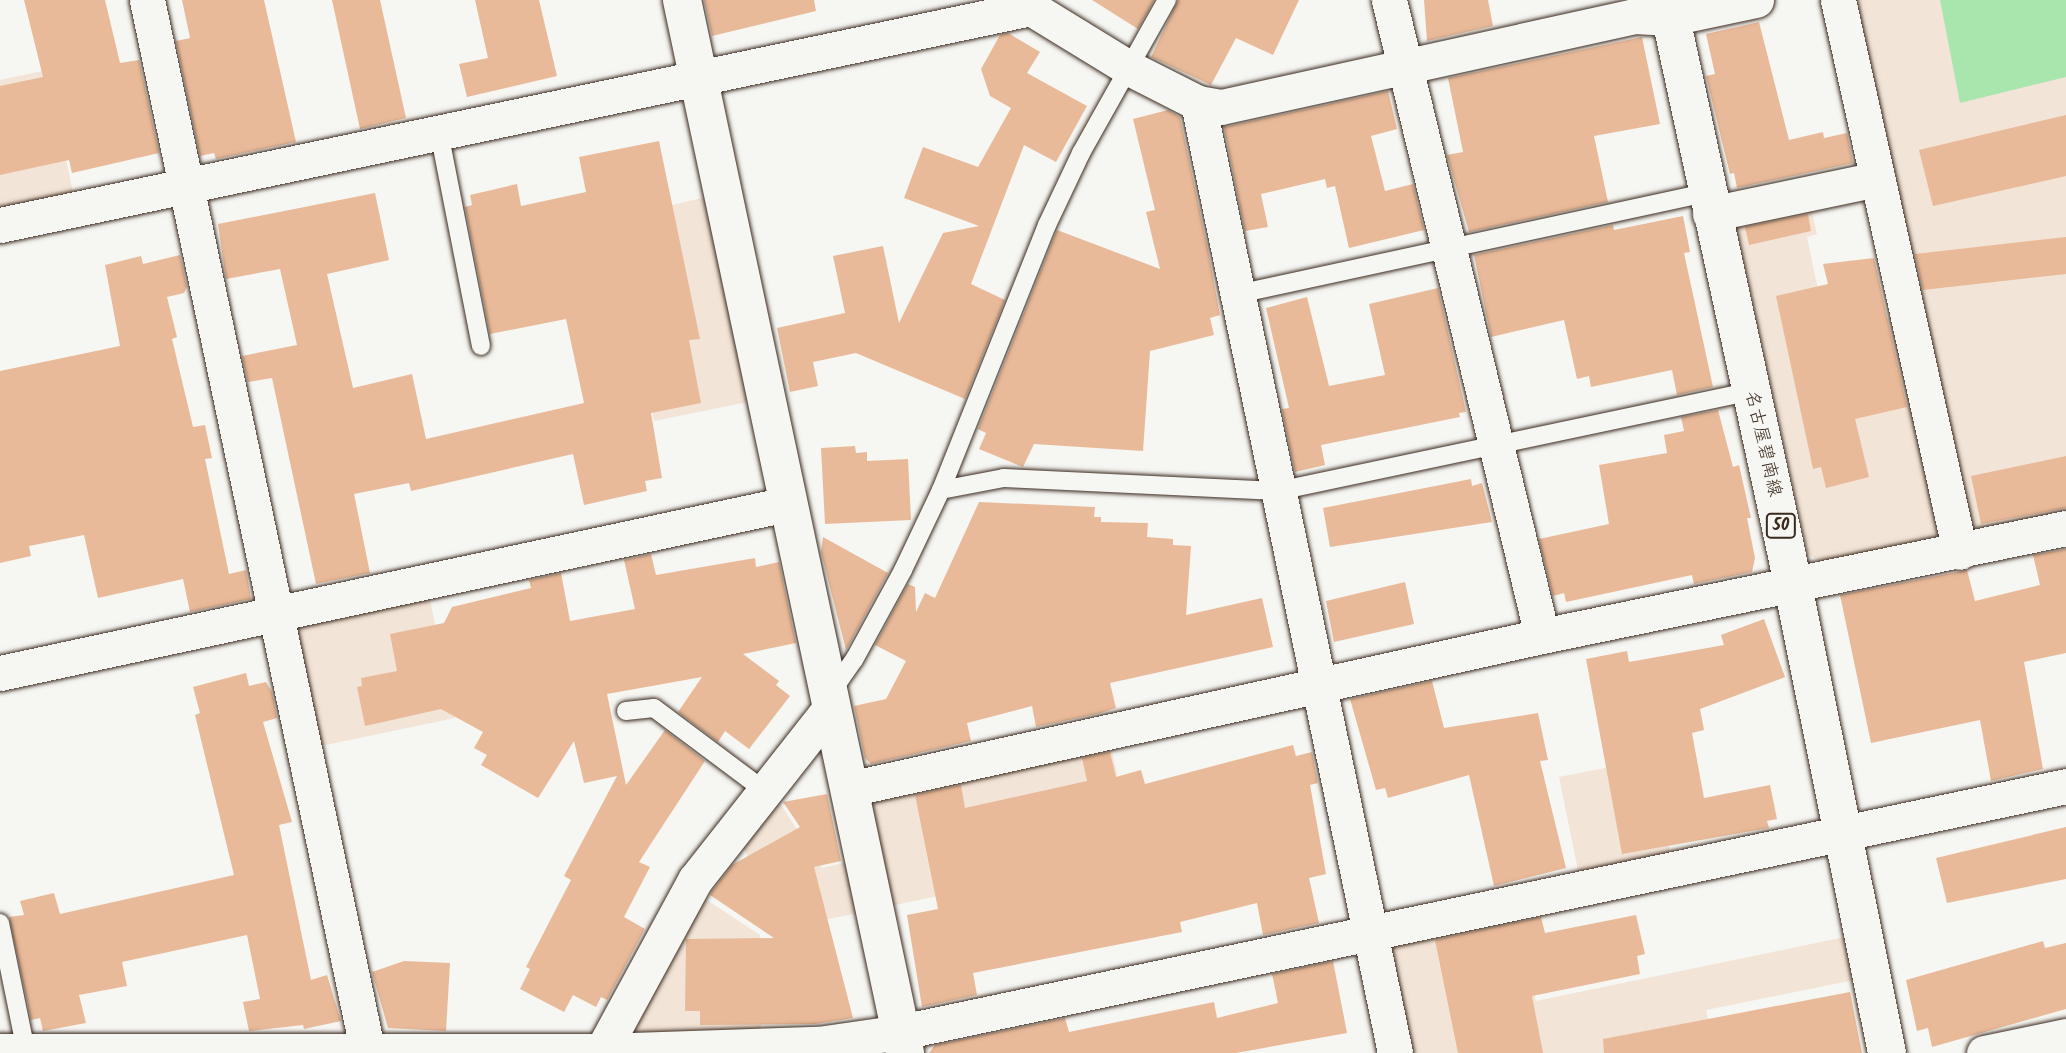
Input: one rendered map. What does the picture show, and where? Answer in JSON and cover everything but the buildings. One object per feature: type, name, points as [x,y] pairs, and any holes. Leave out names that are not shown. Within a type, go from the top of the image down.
[{"type":"street","points":[[147,0],[279,615],[368,1052]]},
{"type":"street","points":[[682,0],[903,1042]]},
{"type":"street","points":[[1389,0],[1542,636]]},
{"type":"street","points":[[0,225],[1030,4],[1129,68],[1198,103],[1221,107],[1405,64],[1634,16],[1669,9],[1756,0]]},
{"type":"street","points":[[1838,0],[1960,552]]},
{"type":"street","name":"名古屋碧南線","points":[[1669,9],[1888,1053]]},
{"type":"street","points":[[1198,103],[1395,1053]]},
{"type":"street","points":[[1708,203],[1877,179]]},
{"type":"street","points":[[0,673],[787,504]]},
{"type":"street","points":[[849,789],[1318,688],[1542,636],[1960,552],[2066,528]]},
{"type":"street","points":[[601,1052],[695,880],[765,791],[830,701]]},
{"type":"street","points":[[13,1051],[601,1052],[903,1042],[1369,935],[2066,786]]},
{"type":"street","points":[[1984,1053],[2066,1036]]},
{"type":"lane","points":[[830,701],[854,660],[941,490],[1047,225],[1167,0]]},
{"type":"lane","points":[[439,132],[481,346]]},
{"type":"lane","points":[[1238,294],[1449,247],[1708,203]]},
{"type":"lane","points":[[941,490],[1004,478],[1278,491],[1751,391]]},
{"type":"lane","points":[[626,710],[654,708],[765,791]]},
{"type":"lane","points":[[0,923],[13,1051]]},
{"type":"shaded area","points":[[1847,0],[2066,0],[2066,513],[1981,531],[1967,521]]},
{"type":"shaded area","points":[[47,70],[74,197],[0,213],[0,80]]},
{"type":"shaded area","points":[[706,197],[748,402],[654,421],[632,311],[588,225]]},
{"type":"shaded area","points":[[1809,201],[1817,234],[1807,237],[1827,333],[1898,317],[1943,520],[1932,544],[1827,566],[1808,554],[1735,221]]},
{"type":"shaded area","points":[[429,595],[455,718],[316,747],[293,637],[307,621]]},
{"type":"shaded area","points":[[1110,743],[1135,855],[890,906],[870,812],[881,790]]},
{"type":"shaded area","points":[[1651,759],[1672,860],[1580,880],[1559,777]]},
{"type":"shaded area","points":[[774,794],[822,868],[847,862],[857,913],[792,927],[738,840]]},
{"type":"shaded area","points":[[699,895],[760,935],[761,1036],[641,1037],[630,1020]]},
{"type":"shaded area","points":[[1516,914],[1536,1001],[1845,937],[1854,980],[1706,1010],[1714,1053],[1407,1053],[1386,955],[1399,939]]},
{"type":"green space","points":[[1940,0],[2066,0],[2066,77],[1960,103]]}]
